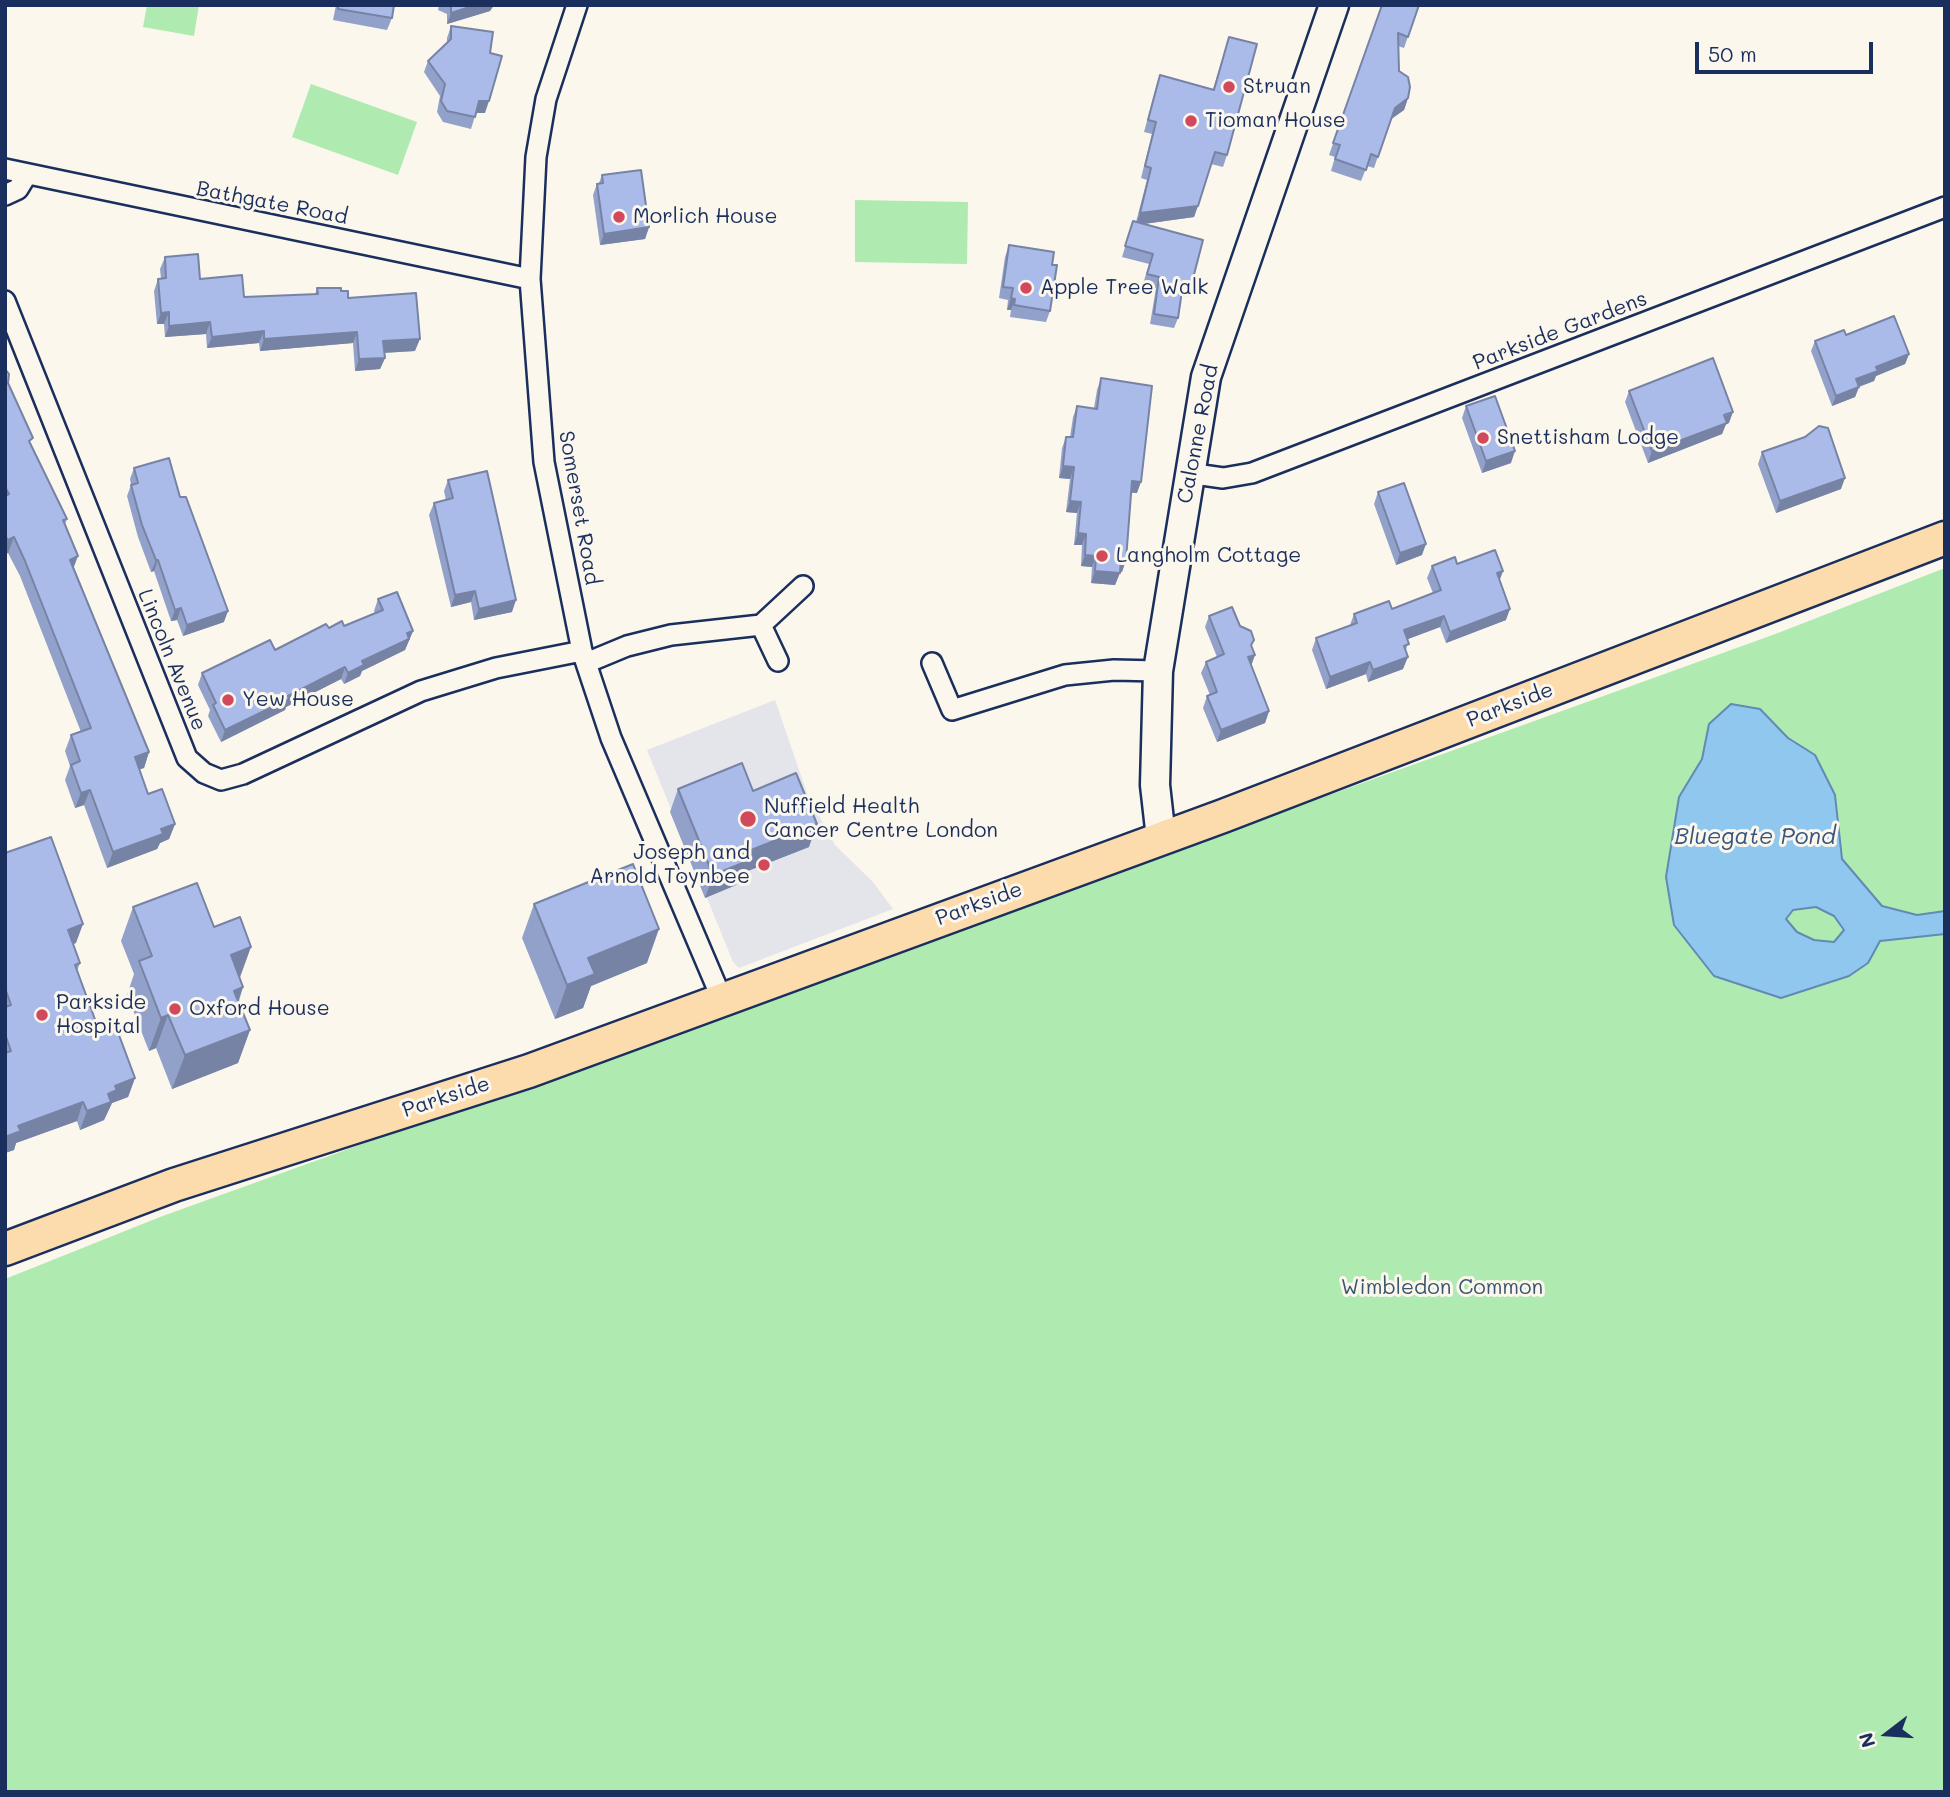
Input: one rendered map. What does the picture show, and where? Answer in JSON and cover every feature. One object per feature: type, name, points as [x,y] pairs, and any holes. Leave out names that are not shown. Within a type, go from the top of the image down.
[{"type":"main road","name":"Parkside","points":[[5,1249],[174,1185],[529,1070],[1161,838],[1945,538]]},
{"type":"street","name":"Somerset Road","points":[[577,5],[542,117],[536,158],[530,279],[544,462],[584,657],[611,738],[721,998]]},
{"type":"street","name":"Calonne Road","points":[[1161,838],[1155,785],[1158,671],[1188,473],[1206,377],[1334,5]]},
{"type":"street","name":"Bathgate Road","points":[[5,169],[26,176],[530,279]]},
{"type":"street","points":[[5,195],[18,189],[26,176]]},
{"type":"street","name":"Parkside Gardens","points":[[1188,473],[1223,478],[1252,473],[1945,207]]},
{"type":"street","name":"Lincoln Avenue","points":[[5,301],[187,758],[204,773],[221,780],[243,774],[421,691],[496,668],[584,657],[671,635],[761,625]]},
{"type":"street","points":[[778,661],[761,625],[803,586]]},
{"type":"street","points":[[932,663],[952,710],[1065,676],[1114,670],[1158,671]]},
{"type":"shaded area","name":"Nuffield Health Cancer Centre London","points":[[775,700],[807,793],[835,845],[873,882],[893,909],[739,968],[733,962],[647,750]]},
{"type":"green space","points":[[147,5],[199,5],[194,36],[143,27]]},
{"type":"green space","points":[[311,84],[417,122],[398,175],[292,137]]},
{"type":"green space","points":[[855,200],[968,202],[967,264],[855,262]]},
{"type":"green space","name":"Wimbledon Common","points":[[1945,568],[1945,1792],[5,1792],[5,1279],[160,1217],[1778,633]]},
{"type":"water","name":"Bluegate Pond","points":[[1731,704],[1760,709],[1788,738],[1815,755],[1835,795],[1842,859],[1882,906],[1917,915],[1945,911],[1945,934],[1880,941],[1868,963],[1849,976],[1781,998],[1714,976],[1674,925],[1666,877],[1679,797],[1702,759],[1709,724]],"holes":[[[1816,907],[1834,916],[1844,930],[1834,942],[1814,940],[1797,932],[1786,919],[1793,910]]]},
{"type":"building","points":[[338,5],[394,5],[392,18],[338,9]]},
{"type":"building","points":[[451,5],[476,5],[451,13]]},
{"type":"building","points":[[1382,5],[1419,5],[1408,37],[1398,33],[1399,71],[1408,77],[1408,98],[1395,108],[1378,157],[1371,154],[1366,170],[1335,159],[1340,145],[1333,143]]},
{"type":"building","points":[[451,26],[493,32],[490,53],[502,56],[489,101],[479,101],[475,117],[447,111],[441,101],[445,84],[428,61],[451,39]]},
{"type":"building","points":[[1229,37],[1257,44],[1227,155],[1215,152],[1198,206],[1140,213],[1151,168],[1145,166],[1156,122],[1148,120],[1160,75],[1214,90]]},
{"type":"building","name":"Morlich House","points":[[641,170],[649,227],[604,234],[597,184],[603,183],[602,175]]},
{"type":"building","points":[[1133,221],[1203,240],[1191,286],[1183,284],[1178,318],[1154,314],[1159,277],[1147,274],[1153,254],[1125,246]]},
{"type":"building","name":"Apple Tree Walk","points":[[1009,245],[1054,252],[1052,265],[1057,265],[1050,311],[1014,305],[1015,299],[1011,298],[1013,288],[1003,287]]},
{"type":"building","points":[[198,254],[200,279],[242,275],[244,297],[318,294],[317,288],[341,288],[341,291],[348,291],[348,298],[416,293],[420,339],[383,341],[385,358],[359,359],[357,332],[264,339],[264,331],[212,337],[210,322],[169,326],[169,312],[161,313],[158,279],[166,278],[165,257]]},
{"type":"building","points":[[1894,316],[1909,354],[1876,367],[1878,371],[1856,379],[1859,387],[1836,396],[1815,341],[1844,330],[1846,335]]},
{"type":"building","points":[[1713,358],[1733,412],[1724,415],[1727,423],[1652,451],[1629,391]]},
{"type":"building","points":[[5,369],[9,374],[8,383],[33,438],[29,441],[67,519],[63,520],[78,556],[70,560],[149,752],[135,757],[148,794],[162,789],[175,824],[161,829],[163,834],[113,852],[90,790],[81,793],[71,765],[80,761],[71,735],[91,728],[25,561],[14,537],[8,540],[5,536],[5,496],[9,494],[5,487]]},
{"type":"building","points":[[1101,378],[1152,386],[1141,482],[1132,481],[1126,560],[1121,560],[1120,573],[1095,571],[1096,556],[1085,555],[1086,534],[1078,533],[1081,502],[1070,501],[1074,467],[1063,466],[1066,437],[1073,437],[1077,406],[1097,409]]},
{"type":"building","name":"Snettisham Lodge","points":[[1495,396],[1515,451],[1486,461],[1466,406]]},
{"type":"building","points":[[1819,426],[1828,428],[1845,478],[1780,501],[1762,452],[1805,437]]},
{"type":"building","points":[[169,458],[180,497],[186,497],[228,611],[187,625],[181,608],[175,610],[158,560],[142,525],[131,485],[138,483],[134,468]]},
{"type":"building","points":[[487,471],[516,600],[479,609],[475,591],[455,595],[434,503],[453,498],[448,480]]},
{"type":"building","points":[[1404,483],[1426,544],[1400,553],[1378,492]]},
{"type":"building","points":[[1495,550],[1503,571],[1497,573],[1510,609],[1450,632],[1444,616],[1404,630],[1409,644],[1404,646],[1408,657],[1373,670],[1370,662],[1330,677],[1316,638],[1357,623],[1354,614],[1389,601],[1392,609],[1441,590],[1432,566],[1455,557],[1457,564]]},
{"type":"building","points":[[397,592],[413,631],[407,633],[409,639],[362,661],[364,665],[348,673],[345,667],[288,696],[289,699],[225,730],[202,673],[270,640],[275,650],[326,624],[329,628],[342,621],[344,626],[383,610],[378,599]]},
{"type":"building","points":[[1232,607],[1240,626],[1251,631],[1254,640],[1251,645],[1255,655],[1248,657],[1269,711],[1221,730],[1207,696],[1217,692],[1206,662],[1224,654],[1209,616]]},
{"type":"building","points":[[742,763],[753,791],[796,773],[817,824],[741,854],[745,862],[713,875],[678,789]]},
{"type":"building","name":"Parkside Hospital","points":[[51,837],[83,924],[68,930],[80,963],[75,965],[100,1033],[116,1027],[135,1078],[115,1086],[117,1090],[108,1094],[111,1102],[87,1111],[83,1102],[18,1126],[21,1131],[5,1137],[5,1053],[11,1051],[5,1034],[5,1007],[11,1005],[5,988],[5,853]]},
{"type":"building","points":[[633,864],[659,929],[588,958],[595,974],[567,985],[534,904]]},
{"type":"building","name":"Oxford House","points":[[197,883],[214,927],[240,917],[251,947],[231,955],[243,987],[234,991],[250,1030],[185,1055],[168,1015],[161,1018],[139,961],[152,956],[133,907]]},
{"type":"place","name":"Struan","points":[[1229,87]]},
{"type":"place","name":"Tioman House","points":[[1191,121]]},
{"type":"place","name":"Morlich House","points":[[619,217]]},
{"type":"place","name":"Apple Tree Walk","points":[[1026,288]]},
{"type":"place","name":"Snettisham Lodge","points":[[1483,438]]},
{"type":"place","name":"Langholm Cottage","points":[[1102,556]]},
{"type":"place","name":"Yew House","points":[[228,700]]},
{"type":"place","name":"Nuffield Health Cancer Centre London","points":[[748,819]]},
{"type":"place","name":"Joseph and Arnold Toynbee","points":[[764,865]]},
{"type":"place","name":"Oxford House","points":[[175,1009]]},
{"type":"place","name":"Parkside Hospital","points":[[42,1015]]}]
